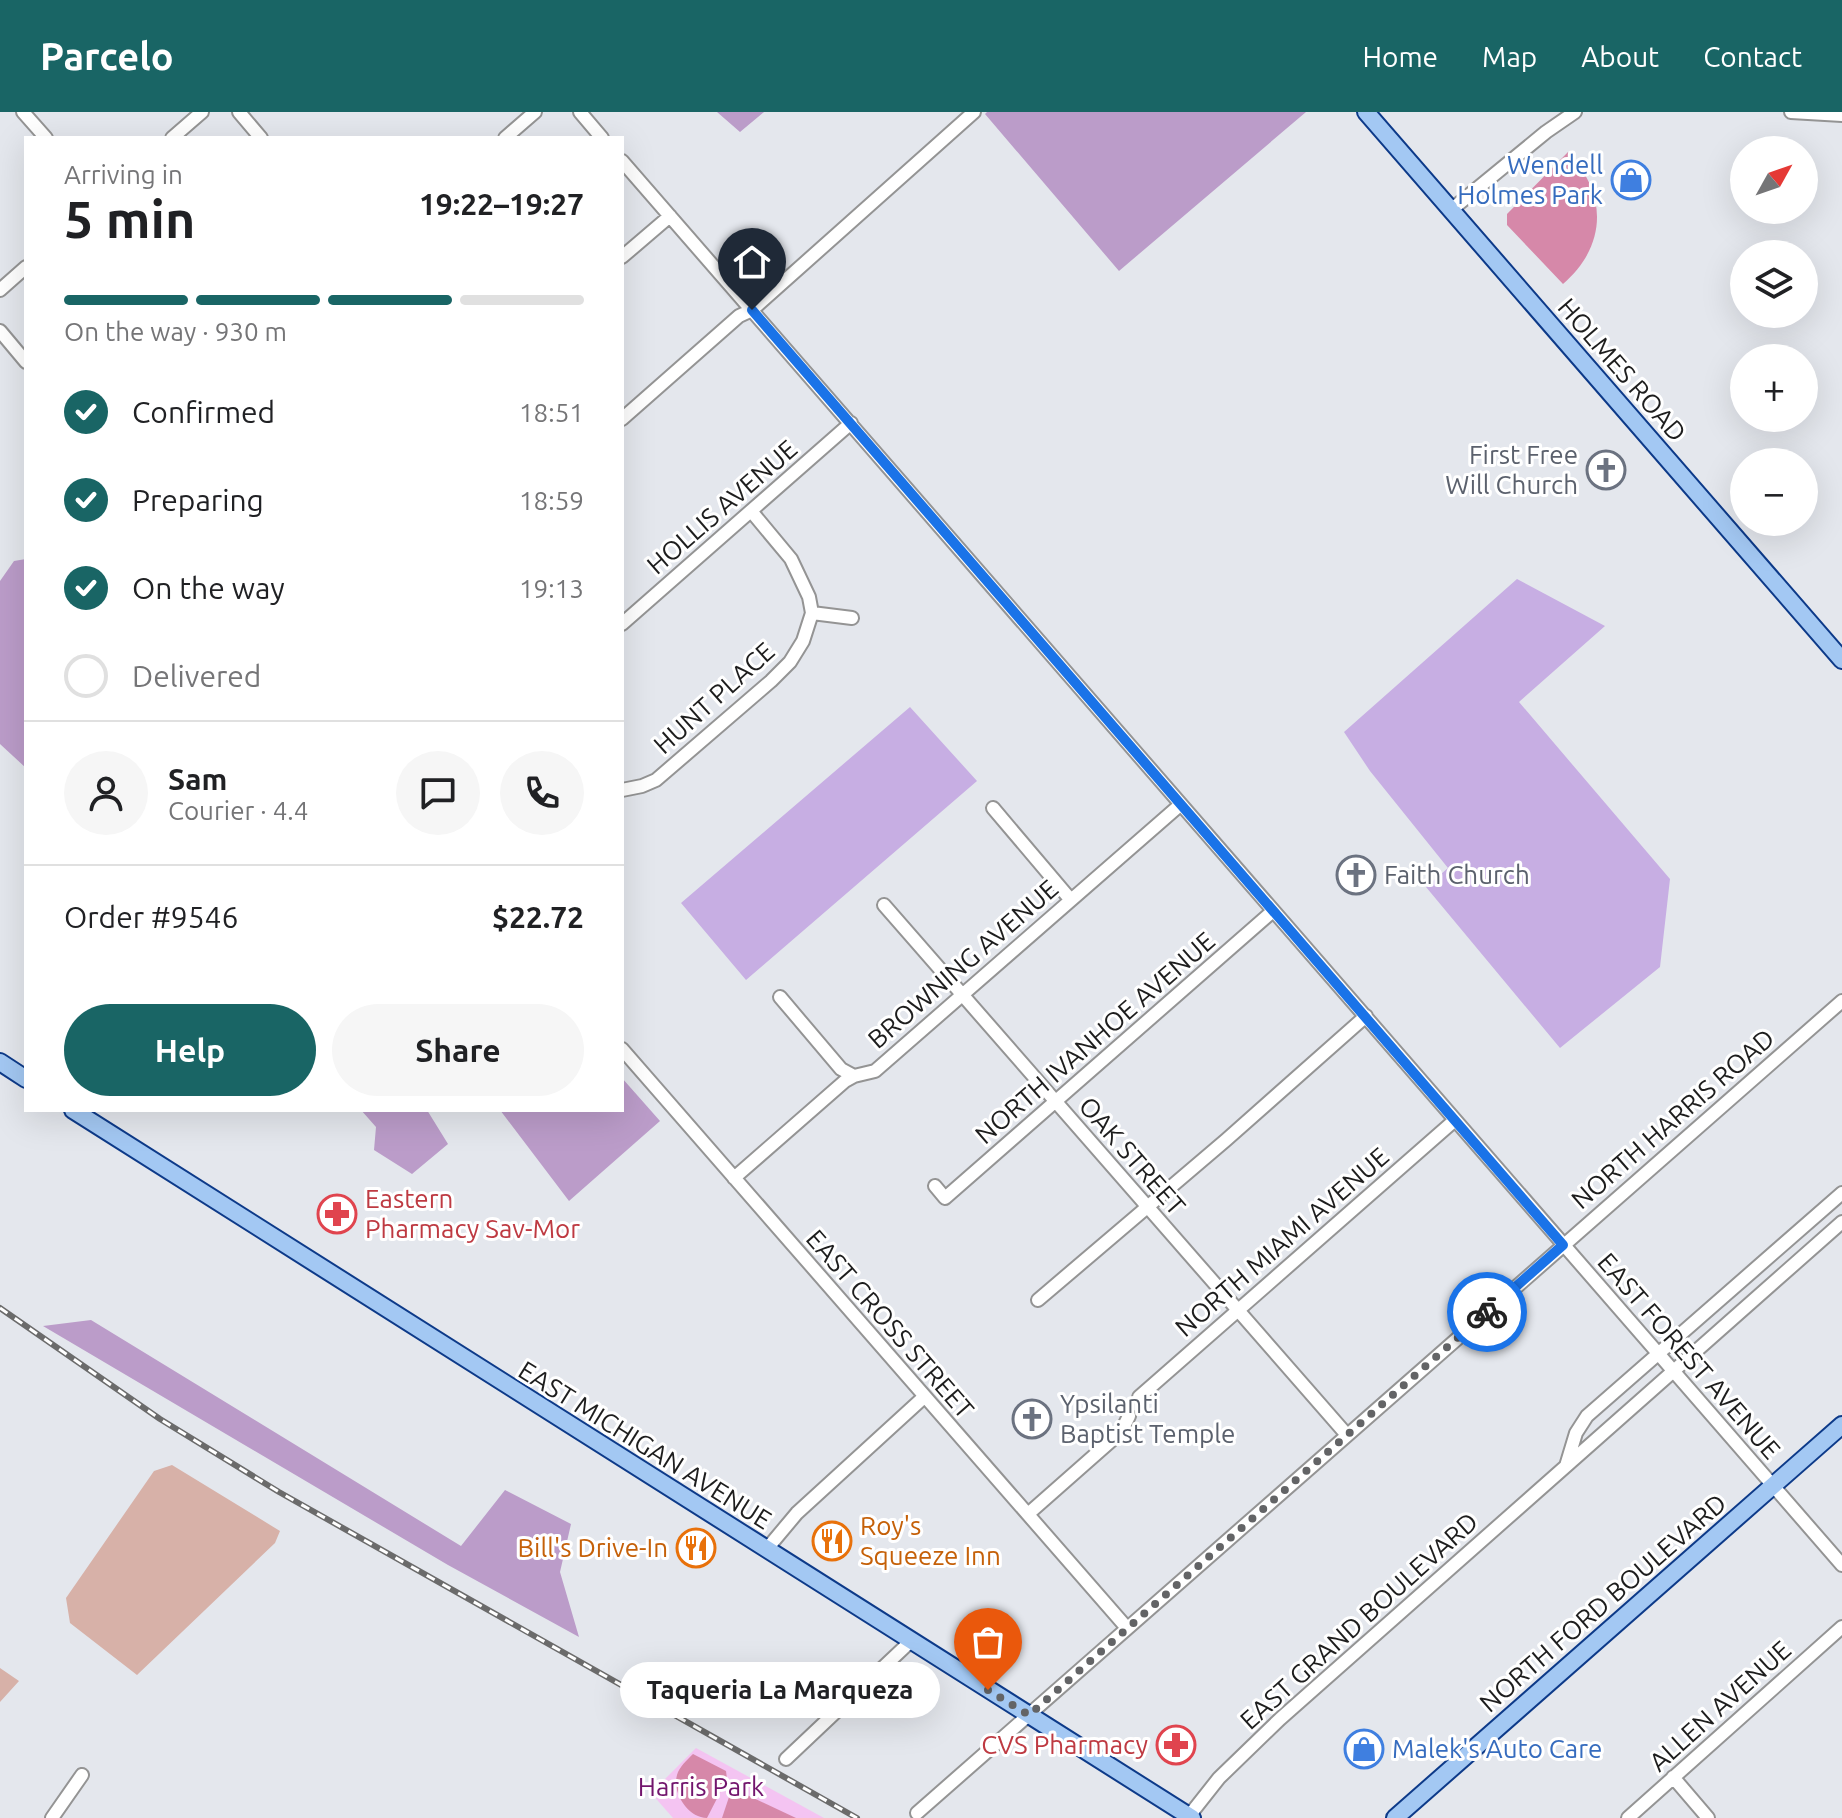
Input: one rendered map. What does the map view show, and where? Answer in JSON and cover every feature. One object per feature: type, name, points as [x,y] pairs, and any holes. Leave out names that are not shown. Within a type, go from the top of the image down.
[{"type":"main road","name":"HOLMES ROAD","points":[[1366,112],[1842,660]]},
{"type":"main road","points":[[0,1062],[24,1078]]},
{"type":"main road","name":"EAST MICHIGAN AVENUE","points":[[76,1112],[1191,1817]]},
{"type":"main road","name":"NORTH FORD BOULEVARD","points":[[1395,1818],[1842,1425]]},
{"type":"street","points":[[23,112],[44,136]]},
{"type":"street","points":[[174,136],[202,112]]},
{"type":"street","points":[[239,112],[259,136]]},
{"type":"street","points":[[507,136],[535,112]]},
{"type":"street","points":[[580,112],[600,136]]},
{"type":"street","points":[[624,417],[739,316],[752,310],[974,112]]},
{"type":"street","points":[[1451,210],[1575,112]]},
{"type":"street","points":[[1791,112],[1842,115]]},
{"type":"street","name":"EAST FOREST AVENUE","points":[[624,163],[1842,1565]]},
{"type":"street","points":[[624,255],[670,216]]},
{"type":"street","points":[[0,290],[24,269]]},
{"type":"street","points":[[0,331],[24,360]]},
{"type":"street","name":"HOLLIS AVENUE","points":[[624,622],[851,423]]},
{"type":"street","points":[[751,511],[791,559],[809,597],[812,613],[852,618]]},
{"type":"street","name":"HUNT PLACE","points":[[624,789],[656,780],[771,681],[790,662],[803,641],[812,613]]},
{"type":"street","name":"BROWNING AVENUE","points":[[734,1178],[854,1076],[875,1071],[1180,805]]},
{"type":"street","points":[[993,808],[1070,899]]},
{"type":"street","name":"OAK STREET","points":[[884,905],[1347,1435]]},
{"type":"street","name":"NORTH IVANHOE AVENUE","points":[[935,1186],[948,1202],[1056,1101],[1273,911]]},
{"type":"street","points":[[780,997],[841,1069],[854,1076]]},
{"type":"street","name":"NORTH HARRIS ROAD","points":[[917,1813],[1842,1001]]},
{"type":"street","points":[[1038,1300],[1366,1016]]},
{"type":"street","name":"EAST CROSS STREET","points":[[624,1051],[1127,1628]]},
{"type":"street","name":"NORTH MIAMI AVENUE","points":[[1139,1397],[1455,1120]]},
{"type":"street","name":"EAST GRAND BOULEVARD","points":[[1566,1466],[1576,1433],[1587,1416],[1842,1193]]},
{"type":"street","name":"EAST GRAND BOULEVARD","points":[[1191,1817],[1219,1778],[1280,1719],[1842,1222]]},
{"type":"street","points":[[766,1550],[797,1513],[924,1397]]},
{"type":"street","points":[[1028,1514],[1121,1432],[1129,1416]]},
{"type":"street","name":"ALLEN AVENUE","points":[[1628,1818],[1842,1627]]},
{"type":"street","points":[[786,1759],[911,1641]]},
{"type":"street","points":[[52,1818],[82,1775]]},
{"type":"street","points":[[1673,1777],[1708,1818]]},
{"type":"shaded area","points":[[717,112],[764,112],[740,132]]},
{"type":"shaded area","points":[[1306,112],[1119,271],[985,114]]},
{"type":"shaded area","points":[[24,559],[24,766],[0,744],[0,581],[14,561]]},
{"type":"shaded area","points":[[1517,579],[1605,626],[1519,702],[1670,879],[1660,967],[1560,1048],[1426,887],[1448,868],[1370,771],[1344,732]]},
{"type":"shaded area","points":[[910,707],[977,781],[746,980],[681,903]]},
{"type":"shaded area","points":[[624,1080],[660,1121],[569,1201],[502,1112],[624,1112]]},
{"type":"shaded area","points":[[363,1112],[428,1112],[448,1144],[412,1174],[374,1150],[376,1127]]},
{"type":"shaded area","points":[[91,1320],[461,1546],[505,1490],[571,1524],[560,1572],[579,1637],[448,1565],[43,1326]]},
{"type":"shaded area","points":[[172,1465],[280,1531],[275,1543],[137,1675],[70,1623],[66,1598],[154,1471]]},
{"type":"shaded area","points":[[0,1668],[19,1681],[0,1702]]},
{"type":"green space","points":[[1568,152],[1590,184],[1597,219],[1595,236],[1588,253],[1563,284],[1507,225],[1507,214]]},
{"type":"green space","name":"Harris Park","points":[[696,1748],[824,1818],[673,1818],[651,1793]]},
{"type":"green space","points":[[693,1754],[726,1771],[727,1779],[707,1818],[688,1809],[677,1789],[678,1772]]},
{"type":"green space","points":[[732,1788],[796,1818],[722,1818]]},
{"type":"railway","points":[[0,1308],[160,1419],[279,1492],[857,1818]]},
{"type":"way so far","points":[[988,1690],[1029,1715],[1487,1312]]},
{"type":"place","name":"Wendell Holmes Park","points":[[1631,180]]},
{"type":"place","name":"First Free Will Church","points":[[1606,470]]},
{"type":"place","name":"Faith Church","points":[[1356,875]]},
{"type":"place","name":"Eastern Pharmacy Sav-Mor","points":[[337,1214]]},
{"type":"place","name":"Ypsilanti Baptist Temple","points":[[1032,1419]]},
{"type":"place","name":"Roy's Squeeze Inn","points":[[832,1541]]},
{"type":"place","name":"Bill's Drive-In","points":[[696,1548]]},
{"type":"place","name":"Taqueria La Marqueza","points":[[988,1690]]},
{"type":"place","name":"CVS Pharmacy","points":[[1176,1745]]},
{"type":"place","name":"Malek's Auto Care","points":[[1364,1749]]},
{"type":"route","points":[[752,310],[1563,1245],[1487,1312]]}]
